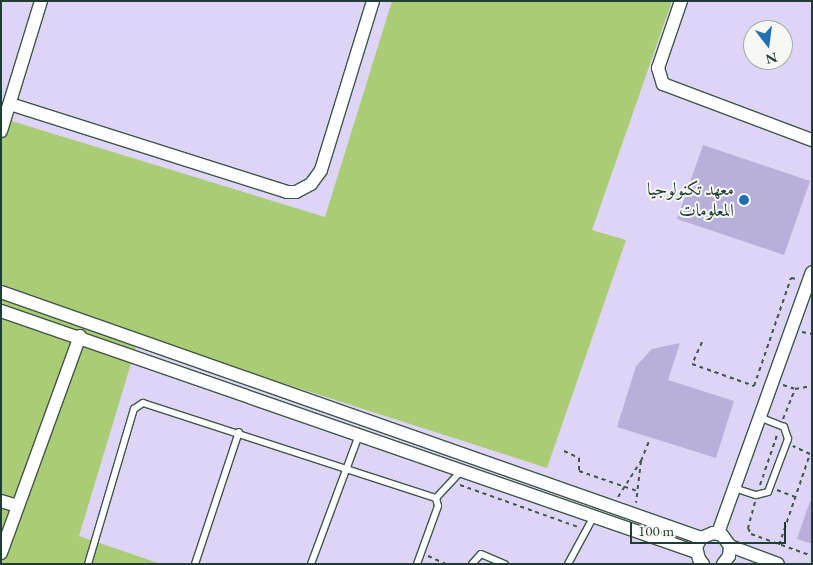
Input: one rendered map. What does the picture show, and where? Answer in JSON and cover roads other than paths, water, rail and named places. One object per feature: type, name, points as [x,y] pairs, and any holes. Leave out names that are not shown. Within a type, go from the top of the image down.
[{"type":"street","points":[[1,131],[41,1]]},
{"type":"street","points":[[10,104],[287,192],[311,184],[321,170],[373,1]]},
{"type":"street","points":[[681,1],[658,68],[663,84],[812,140]]},
{"type":"street","points":[[718,533],[810,277]]},
{"type":"street","points":[[1,292],[701,538],[718,533]]},
{"type":"street","points":[[1,310],[594,515],[699,560],[701,538]]},
{"type":"street","points":[[1,553],[80,336]]},
{"type":"street","points":[[1,501],[17,506]]},
{"type":"street","points":[[718,533],[730,546],[778,564]]},
{"type":"street","points":[[723,564],[729,556],[730,546]]},
{"type":"lane","points":[[88,564],[137,406],[148,404],[234,434],[239,432],[436,498]]},
{"type":"lane","points":[[734,488],[756,495],[765,494],[770,487],[787,443],[788,432],[780,425],[759,417]]},
{"type":"lane","points":[[195,564],[239,432]]},
{"type":"lane","points":[[311,564],[359,434]]},
{"type":"lane","points":[[436,498],[463,469]]},
{"type":"lane","points":[[417,564],[438,506],[436,498]]},
{"type":"lane","points":[[568,564],[594,515]]},
{"type":"lane","points":[[472,564],[481,554],[505,564]]},
{"type":"place","name":"معهد تكنولوجيا المعلومات","points":[[744,200]]}]
